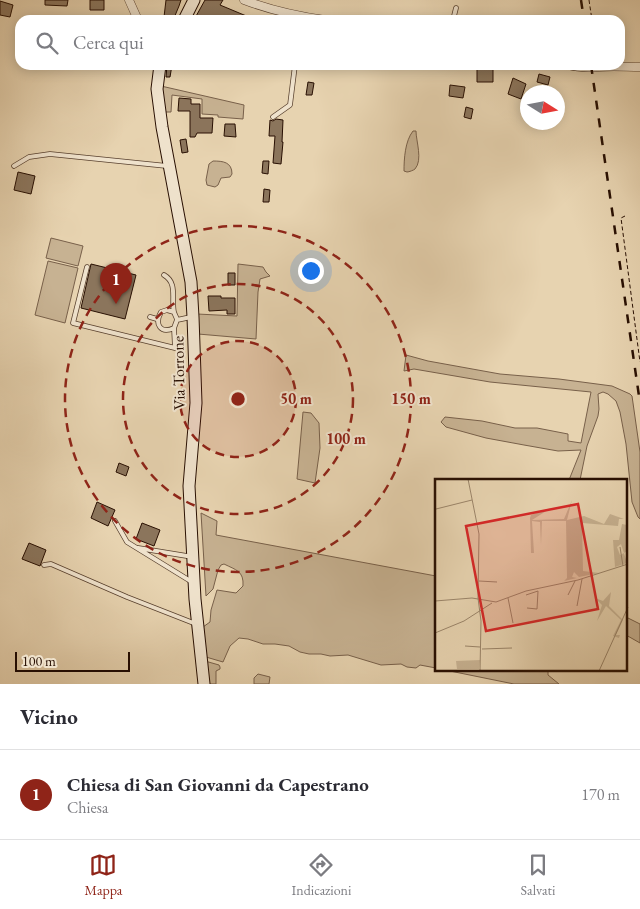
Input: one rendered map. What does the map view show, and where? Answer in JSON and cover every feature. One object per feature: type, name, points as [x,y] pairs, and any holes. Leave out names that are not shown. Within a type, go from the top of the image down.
[{"type":"main road","points":[[186,15],[194,0]]},
{"type":"main road","name":"Via Torrone","points":[[159,70],[157,89],[162,127],[191,282],[196,403],[189,486],[194,583],[204,684]]},
{"type":"street","points":[[129,0],[136,15]]},
{"type":"street","points":[[244,0],[289,15]]},
{"type":"street","points":[[625,67],[640,67]]},
{"type":"lane","points":[[454,15],[456,8]]},
{"type":"lane","points":[[273,117],[290,105],[294,70]]},
{"type":"lane","points":[[14,166],[29,157],[50,154],[169,167]]},
{"type":"lane","points":[[87,267],[73,323],[175,348],[174,328],[178,320]]},
{"type":"lane","points":[[164,275],[172,283],[174,312],[178,320]]},
{"type":"lane","points":[[174,312],[167,310],[161,312],[157,319],[158,325],[162,330],[174,328]]},
{"type":"lane","points":[[150,317],[157,319]]},
{"type":"lane","points":[[178,320],[193,317]]},
{"type":"lane","points":[[115,522],[127,542],[194,583]]},
{"type":"lane","points":[[136,547],[187,556],[193,555]]},
{"type":"lane","points":[[44,565],[51,564],[198,625]]},
{"type":"path","points":[[589,0],[591,15]]},
{"type":"path","points":[[625,216],[620,218],[640,362]]},
{"type":"shaded area","points":[[161,86],[244,105],[243,119],[202,114],[202,99],[172,95],[171,112],[163,112]]},
{"type":"shaded area","points":[[413,131],[416,131],[419,161],[415,169],[407,172],[404,171],[404,161],[408,140]]},
{"type":"shaded area","points":[[213,161],[223,162],[229,165],[232,170],[230,177],[221,178],[215,187],[207,185],[206,180],[209,164]]},
{"type":"shaded area","points":[[51,238],[83,246],[78,266],[46,258]]},
{"type":"shaded area","points":[[48,261],[78,268],[65,323],[35,315]]},
{"type":"shaded area","points":[[238,264],[263,267],[270,276],[260,279],[256,339],[198,334],[197,314],[237,316]]},
{"type":"shaded area","points":[[406,355],[428,361],[500,374],[612,386],[630,394],[632,396],[640,452],[640,519],[632,502],[626,444],[620,412],[616,401],[608,394],[603,392],[598,394],[598,416],[587,446],[580,479],[569,479],[581,450],[558,451],[486,438],[446,427],[441,422],[445,417],[482,421],[515,428],[537,428],[568,434],[568,441],[581,443],[591,392],[490,382],[414,369],[404,371]]},
{"type":"shaded area","points":[[303,412],[311,413],[319,423],[320,448],[315,483],[297,479]]},
{"type":"shaded area","points":[[201,513],[217,521],[216,535],[435,576],[435,668],[420,665],[416,668],[407,667],[401,664],[381,665],[348,655],[309,654],[289,646],[263,644],[239,638],[230,646],[223,662],[206,657],[203,627],[210,622],[211,610],[217,590],[236,593],[243,586],[241,574],[224,564],[221,565],[213,589],[206,596]]},
{"type":"shaded area","points":[[628,618],[640,624],[640,643],[628,636]]},
{"type":"shaded area","points":[[205,661],[220,667],[216,671],[216,684],[208,684]]},
{"type":"shaded area","points":[[455,672],[548,672],[548,675],[559,684],[514,684]]},
{"type":"shaded area","points":[[258,674],[270,677],[269,684],[254,684],[254,678]]},
{"type":"building","points":[[45,0],[68,0],[67,6],[45,5]]},
{"type":"building","points":[[90,0],[104,0],[104,10],[90,10]]},
{"type":"building","points":[[166,0],[181,0],[175,15],[164,15]]},
{"type":"building","points":[[205,0],[223,0],[220,5],[244,15],[197,15]]},
{"type":"building","points":[[0,1],[13,5],[10,17],[0,15]]},
{"type":"building","points":[[167,70],[171,70],[170,77],[166,77]]},
{"type":"building","points":[[477,70],[493,70],[493,82],[477,82]]},
{"type":"building","points":[[539,74],[550,77],[548,85],[537,82]]},
{"type":"building","points":[[513,78],[526,84],[520,85],[520,99],[508,94]]},
{"type":"building","points":[[308,82],[314,83],[312,95],[306,95]]},
{"type":"building","points":[[450,85],[465,87],[463,98],[449,96]]},
{"type":"building","points":[[179,98],[191,99],[191,104],[200,104],[200,118],[213,118],[212,133],[197,133],[195,137],[190,137],[190,111],[178,111]]},
{"type":"building","points":[[466,107],[473,109],[471,119],[464,117]]},
{"type":"building","points":[[270,120],[283,120],[281,164],[273,163],[275,136],[269,136]]},
{"type":"building","points":[[225,124],[235,124],[236,137],[224,136]]},
{"type":"building","points":[[186,139],[188,152],[182,153],[180,140]]},
{"type":"building","points":[[263,161],[269,161],[268,174],[262,173]]},
{"type":"building","points":[[18,172],[35,176],[31,194],[14,190]]},
{"type":"building","points":[[264,189],[270,190],[269,202],[263,202]]},
{"type":"building","points":[[91,264],[136,275],[125,319],[81,308]]},
{"type":"building","points":[[228,273],[235,273],[235,285],[228,285]]},
{"type":"building","points":[[208,296],[235,298],[235,314],[227,314],[227,310],[209,311]]},
{"type":"building","points":[[119,463],[129,467],[126,476],[116,472]]},
{"type":"building","points":[[97,502],[115,510],[108,526],[91,518]]},
{"type":"building","points":[[142,523],[160,530],[154,546],[136,539]]},
{"type":"building","points":[[29,543],[46,550],[40,566],[22,559]]},
{"type":"railway","points":[[581,0],[583,15]]},
{"type":"railway","points":[[592,70],[640,403]]},
{"type":"place","name":"Chiesa di San Giovanni da Capestrano","points":[[116,304]]}]
